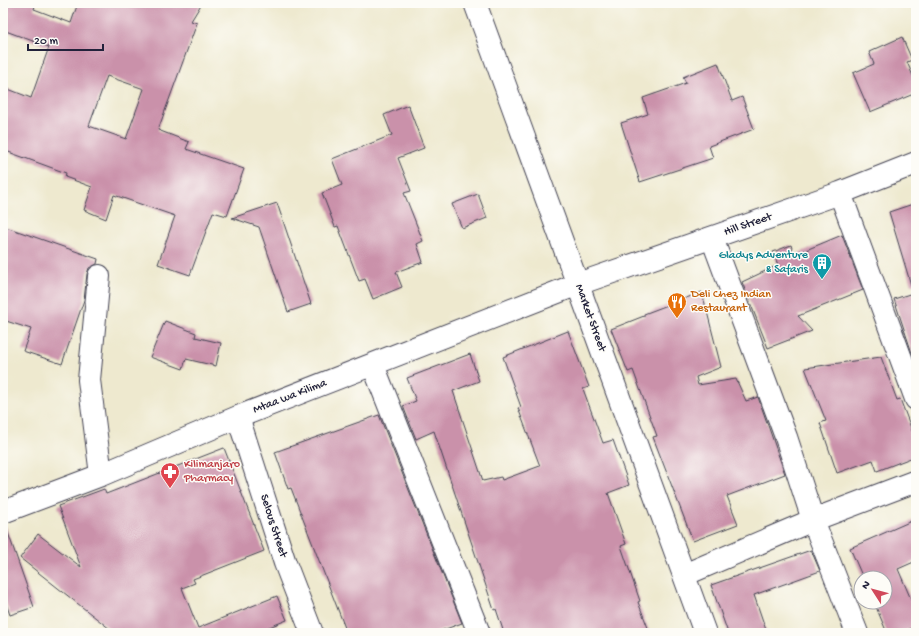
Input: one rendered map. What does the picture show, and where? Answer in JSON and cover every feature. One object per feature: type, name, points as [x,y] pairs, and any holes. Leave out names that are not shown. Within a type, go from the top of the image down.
[{"type":"street","name":"Market Street","points":[[475,3],[705,633]]},
{"type":"street","name":"Hill Street","points":[[578,284],[840,193],[916,163]]},
{"type":"street","points":[[840,193],[916,399]]},
{"type":"street","points":[[712,238],[786,436],[813,520],[857,633]]},
{"type":"street","points":[[99,276],[89,380],[101,475]]},
{"type":"street","name":"Mtaa wa Kilima","points":[[3,512],[101,475],[238,417],[578,284]]},
{"type":"street","points":[[373,365],[479,633]]},
{"type":"street","name":"Selous Street","points":[[238,417],[285,563],[312,633]]},
{"type":"street","points":[[684,575],[813,520],[916,481]]},
{"type":"building","points":[[3,3],[36,3],[34,9],[71,23],[78,3],[202,3],[191,21],[197,23],[158,130],[189,142],[186,149],[244,169],[227,216],[213,212],[190,275],[158,264],[175,216],[114,195],[106,219],[84,210],[92,187],[65,177],[66,173],[3,150],[3,87],[31,98],[49,47],[3,30]],"holes":[[[107,76],[144,89],[126,139],[89,126]]]},
{"type":"building","points":[[902,37],[912,60],[907,62],[916,83],[916,93],[870,112],[853,73],[874,64],[869,52]]},
{"type":"building","points":[[718,63],[732,101],[742,97],[754,129],[709,146],[713,158],[640,182],[621,123],[648,114],[643,98],[686,83],[683,77]]},
{"type":"building","points":[[408,105],[424,148],[398,158],[411,191],[404,193],[423,241],[417,244],[423,262],[396,272],[402,287],[373,299],[365,279],[359,281],[338,226],[335,227],[322,193],[342,185],[332,159],[392,135],[384,115]]},
{"type":"building","points":[[478,194],[487,218],[462,228],[452,204]]},
{"type":"building","points":[[277,203],[311,304],[288,312],[259,227],[232,218]]},
{"type":"building","points":[[916,203],[916,284],[911,285],[889,212]]},
{"type":"building","points":[[3,226],[98,259],[97,264],[89,268],[84,300],[62,364],[23,351],[31,329],[3,320]]},
{"type":"building","points":[[842,235],[863,290],[798,316],[812,331],[768,348],[742,282],[778,265],[773,252],[791,245],[794,255]]},
{"type":"building","points":[[702,292],[721,367],[696,377],[698,385],[736,379],[746,401],[758,397],[785,474],[727,496],[738,524],[693,541],[653,437],[657,436],[633,370],[628,372],[611,329],[644,316],[644,314]]},
{"type":"building","points":[[916,292],[916,353],[912,353],[894,299]]},
{"type":"building","points":[[165,321],[196,333],[195,337],[221,343],[216,366],[186,359],[183,369],[150,357]]},
{"type":"building","points":[[568,331],[589,387],[583,389],[603,443],[613,440],[629,485],[608,493],[626,544],[621,546],[640,601],[638,602],[650,633],[504,633],[496,609],[494,610],[434,431],[416,439],[403,406],[416,401],[407,378],[470,354],[479,381],[453,391],[483,481],[501,477],[502,480],[540,466],[518,408],[521,407],[503,357]]},
{"type":"building","points":[[881,357],[897,400],[900,399],[916,441],[916,456],[877,471],[873,460],[837,473],[820,423],[826,421],[805,368]]},
{"type":"building","points":[[379,415],[462,623],[435,633],[347,633],[291,488],[288,489],[275,452]]},
{"type":"building","points":[[224,448],[264,551],[193,579],[195,583],[182,588],[198,628],[277,596],[287,620],[254,633],[115,633],[20,558],[38,534],[81,567],[58,506],[104,489],[106,494]]},
{"type":"building","points":[[916,519],[916,561],[898,569],[916,611],[916,626],[901,633],[887,633],[877,610],[893,610],[893,570],[860,570],[850,548]]},
{"type":"building","points":[[6,527],[34,607],[10,615],[3,595],[3,528]]},
{"type":"building","points":[[811,550],[820,571],[754,595],[767,633],[728,633],[711,585]]},
{"type":"place","name":"Gladys Adventure & Safaris","points":[[822,280]]},
{"type":"place","name":"Deli Chez Indian Restaurant","points":[[677,319]]},
{"type":"place","name":"Kilimanjaro Pharmacy","points":[[170,489]]}]
